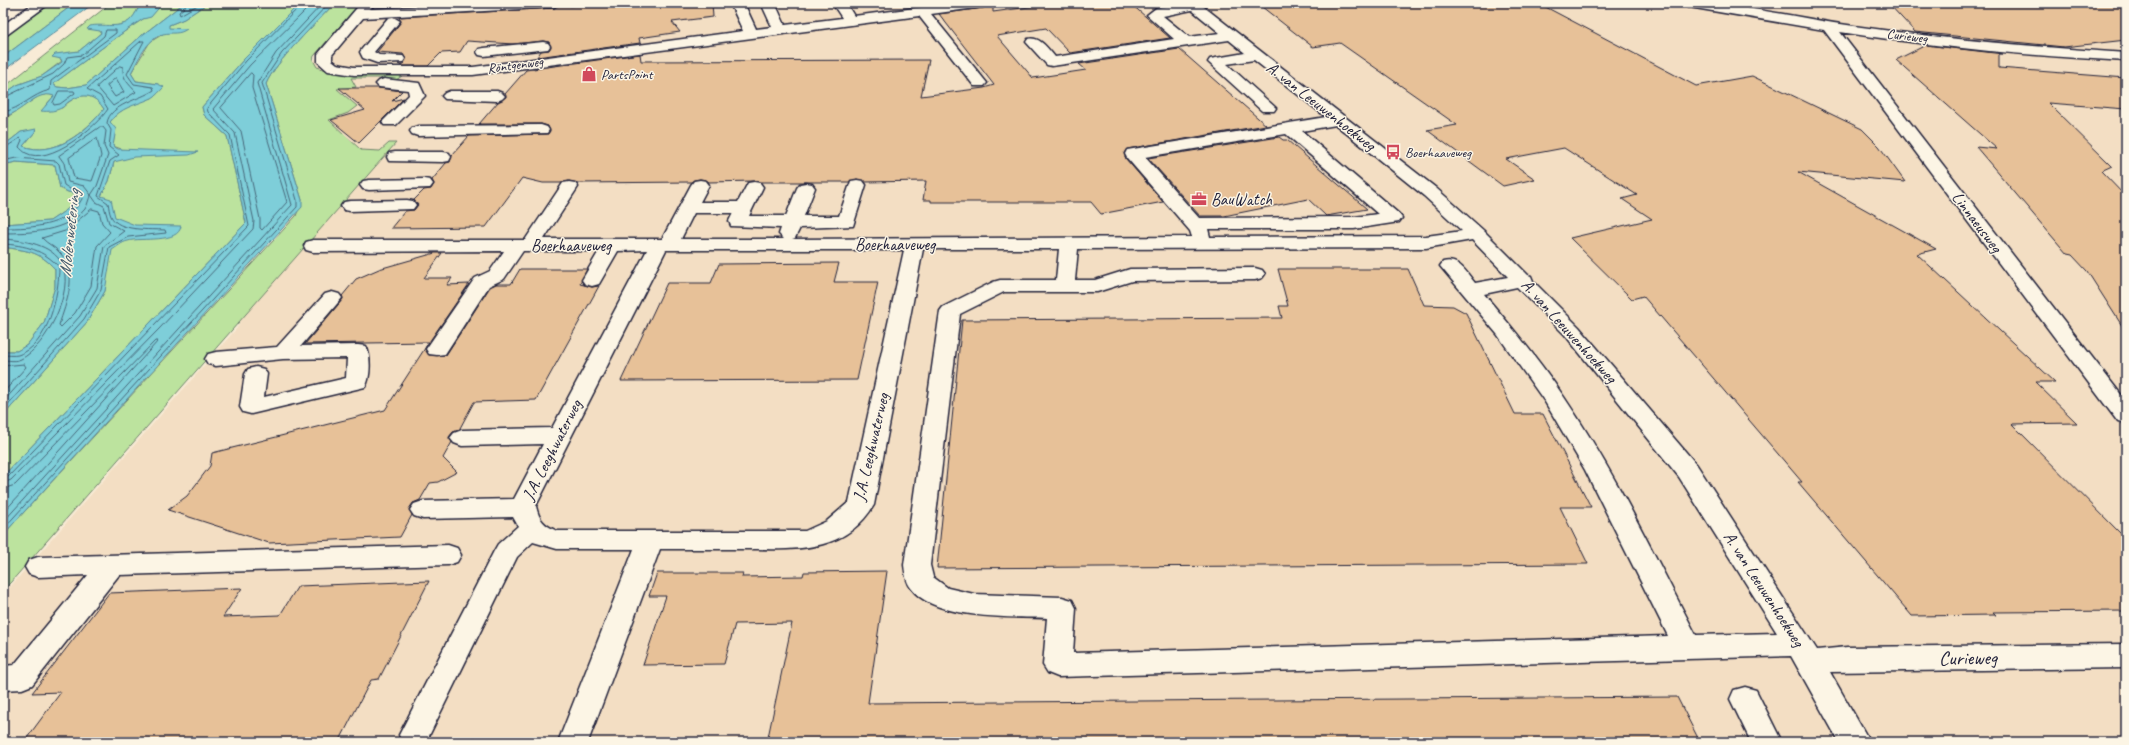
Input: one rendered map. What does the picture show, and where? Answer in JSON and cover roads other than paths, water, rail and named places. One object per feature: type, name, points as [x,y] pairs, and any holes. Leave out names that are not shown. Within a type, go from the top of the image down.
[{"type":"street","points":[[3,31],[43,3]]},
{"type":"street","points":[[359,13],[554,3]]},
{"type":"street","points":[[737,3],[751,33]]},
{"type":"street","points":[[768,3],[780,29]]},
{"type":"street","points":[[839,3],[850,20]]},
{"type":"street","points":[[865,3],[874,17]]},
{"type":"street","name":"Röntgenweg","points":[[359,13],[325,54],[325,62],[333,68],[354,71],[420,66],[472,71],[983,3]]},
{"type":"street","name":"Curieweg","points":[[1689,3],[1828,26],[2016,49],[2126,57]]},
{"type":"street","points":[[1186,42],[1154,14],[1193,4]]},
{"type":"street","name":"A. van Leeuwenhoekweg","points":[[1193,4],[1430,192],[1524,280],[1572,331],[1688,471],[1804,653],[1855,742]]},
{"type":"street","points":[[922,11],[979,84]]},
{"type":"street","points":[[396,12],[430,19]]},
{"type":"street","points":[[396,12],[367,52],[368,55],[377,59],[420,66]]},
{"type":"street","name":"Linnaeusweg","points":[[1828,26],[2126,417]]},
{"type":"street","points":[[1033,42],[1052,62],[1232,35]]},
{"type":"street","points":[[472,71],[486,48],[543,46]]},
{"type":"street","points":[[1257,55],[1215,62],[1268,108]]},
{"type":"street","points":[[400,84],[420,66],[435,56]]},
{"type":"street","points":[[359,84],[400,84],[414,86],[417,96],[390,122]]},
{"type":"street","points":[[414,99],[497,96]]},
{"type":"street","points":[[432,116],[480,116]]},
{"type":"street","points":[[1203,243],[1199,230],[1133,154],[1338,120]]},
{"type":"street","points":[[1194,224],[1354,223],[1393,218],[1289,128]]},
{"type":"street","points":[[418,131],[541,130]]},
{"type":"street","points":[[394,157],[443,157]]},
{"type":"street","points":[[369,185],[424,184]]},
{"type":"street","name":"J.A. Leeghwaterweg","points":[[700,185],[664,245],[523,506],[537,534],[557,540],[805,540],[827,534],[846,522],[861,505],[915,244]]},
{"type":"street","points":[[688,207],[739,220],[846,222],[857,185]]},
{"type":"street","points":[[437,349],[482,282],[497,275],[524,246],[569,187]]},
{"type":"street","points":[[739,220],[754,187]]},
{"type":"street","points":[[784,245],[806,188]]},
{"type":"street","points":[[350,206],[407,205]]},
{"type":"street","points":[[1286,211],[1299,223]]},
{"type":"street","name":"Boerhaaveweg","points":[[313,246],[1426,242],[1476,234]]},
{"type":"street","points":[[1069,243],[1065,286],[1097,286],[1130,275],[1255,274]]},
{"type":"street","points":[[592,280],[612,245]]},
{"type":"street","points":[[1450,266],[1472,290],[1556,400],[1597,470],[1688,647]]},
{"type":"street","points":[[1472,290],[1524,280]]},
{"type":"street","name":"Curieweg","points":[[1065,286],[1000,286],[950,311],[917,565],[921,582],[940,596],[974,606],[1062,608],[1058,665],[1688,647],[1804,653],[1847,659],[2126,656]]},
{"type":"street","points":[[283,353],[332,298]]},
{"type":"street","points":[[216,359],[283,353],[358,351],[357,382],[251,407],[256,374]]},
{"type":"street","points":[[462,438],[560,436]]},
{"type":"street","points":[[423,510],[528,518]]},
{"type":"street","name":"J.A. Leeghwaterweg","points":[[414,735],[506,551],[528,518]]},
{"type":"street","points":[[573,742],[651,540]]},
{"type":"street","points":[[38,567],[448,555]]},
{"type":"street","points":[[3,678],[22,677],[112,565]]},
{"type":"street","points":[[1745,699],[1767,742]]},
{"type":"water","points":[[75,3],[94,3],[3,71],[3,57]]},
{"type":"water","name":"Molenwetering","points":[[142,3],[163,3],[151,17],[143,19],[128,29],[53,84],[57,87],[67,88],[86,85],[141,36],[184,3],[208,3],[184,19],[169,25],[169,28],[187,29],[184,31],[163,34],[152,40],[140,56],[131,73],[136,81],[158,84],[164,87],[152,98],[129,107],[119,113],[110,122],[116,129],[113,146],[118,149],[198,152],[189,155],[134,157],[114,162],[109,181],[101,196],[111,199],[115,217],[135,225],[181,226],[179,232],[167,238],[128,241],[112,250],[105,291],[87,322],[3,416],[3,351],[17,351],[27,345],[44,323],[55,287],[55,269],[43,258],[32,252],[3,247],[3,224],[50,221],[78,202],[80,194],[68,192],[60,188],[55,165],[16,162],[3,165],[3,146],[21,132],[36,129],[23,146],[35,149],[46,149],[58,146],[79,134],[97,118],[104,109],[101,104],[93,98],[89,96],[80,96],[58,109],[41,111],[54,96],[47,95],[35,99],[10,115],[3,116],[3,95],[17,85],[42,76],[62,62],[61,59],[52,57],[55,54],[79,51],[101,33],[100,31],[87,29],[90,26],[117,25],[127,22]]},
{"type":"water","points":[[300,3],[335,3],[287,54],[266,84],[302,200],[302,207],[3,535],[3,476],[246,223],[227,136],[204,115],[202,107],[244,59]]},
{"type":"place","name":"PartsPoint","points":[[589,74]]},
{"type":"place","name":"Boerhaaveweg","points":[[1393,152]]},
{"type":"place","name":"BauWatch","points":[[1199,199]]}]
